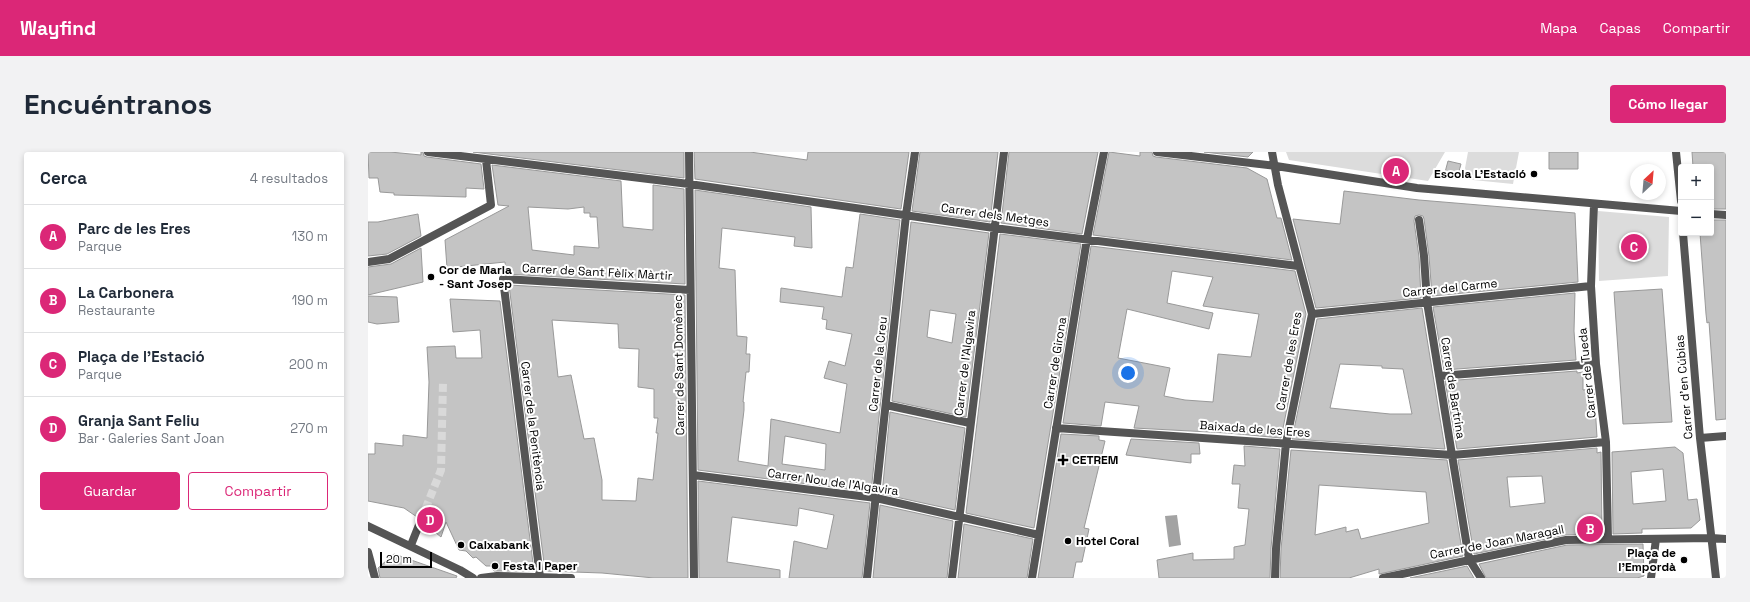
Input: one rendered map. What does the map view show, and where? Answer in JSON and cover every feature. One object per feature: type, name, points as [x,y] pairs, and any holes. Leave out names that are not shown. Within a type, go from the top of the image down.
[{"type":"street","name":"Carrer dels Metges","points":[[428,152],[689,184],[994,228],[1298,266]]},
{"type":"street","name":"Carrer de Sant Domènec","points":[[688,152],[694,578]]},
{"type":"street","name":"Carrer de la Creu","points":[[867,578],[906,215],[915,152]]},
{"type":"street","name":"Carrer de l'Algavira","points":[[952,578],[1004,152]]},
{"type":"street","name":"Carrer de Girona","points":[[1032,578],[1087,239],[1104,152]]},
{"type":"street","points":[[1157,152],[1276,166],[1417,188],[1678,212]]},
{"type":"street","name":"Carrer de les Eres","points":[[1272,152],[1276,166],[1278,185],[1298,266],[1312,314],[1286,443],[1276,548],[1275,578]]},
{"type":"street","points":[[1676,152],[1681,200]]},
{"type":"street","points":[[368,262],[389,259],[491,205],[486,160]]},
{"type":"street","name":"Carrer de Tueda","points":[[1594,204],[1591,286],[1596,364],[1606,442],[1608,539]]},
{"type":"street","points":[[1714,214],[1726,215]]},
{"type":"street","name":"Carrer de Bartrina","points":[[1419,220],[1424,256],[1427,302],[1469,559]]},
{"type":"street","name":"Carrer d'en Cúbias","points":[[1684,236],[1700,438],[1716,578]]},
{"type":"street","name":"Carrer de Sant Fèlix Màrtir","points":[[503,279],[690,290]]},
{"type":"street","name":"Carrer de la Penitència","points":[[503,279],[540,577]]},
{"type":"street","name":"Carrer del Carme","points":[[1312,314],[1591,286]]},
{"type":"street","points":[[1439,376],[1596,364]]},
{"type":"street","points":[[886,405],[970,424]]},
{"type":"street","name":"Baixada de les Eres","points":[[1056,428],[1452,455],[1606,442]]},
{"type":"street","points":[[1700,438],[1726,436]]},
{"type":"street","name":"Carrer Nou de l'Algavira","points":[[693,475],[876,498],[1039,535]]},
{"type":"street","points":[[410,545],[420,520]]},
{"type":"street","points":[[368,526],[410,545],[473,578]]},
{"type":"street","points":[[1651,578],[1656,539]]},
{"type":"street","name":"Carrer de Joan Maragall","points":[[1383,578],[1566,540],[1726,539]]},
{"type":"street","points":[[368,552],[375,578]]},
{"type":"street","points":[[1469,559],[1480,578]]},
{"type":"street","points":[[481,578],[496,576],[571,578]]},
{"type":"shaded area","points":[[1286,152],[1445,152],[1428,181],[1289,160]]},
{"type":"shaded area","points":[[1468,152],[1519,152],[1513,184],[1463,179]]},
{"type":"shaded area","points":[[1598,211],[1669,217],[1668,276],[1599,281]]},
{"type":"shaded area","points":[[1177,515],[1181,545],[1169,547],[1165,516]]},
{"type":"building","points":[[368,152],[390,152],[421,155],[421,152],[423,152],[424,156],[427,157],[481,164],[484,189],[466,188],[466,197],[394,195],[394,193],[380,192],[378,178],[369,178]]},
{"type":"building","points":[[473,152],[684,152],[684,178]]},
{"type":"building","points":[[694,152],[750,152],[807,160],[808,152],[909,152],[901,209],[695,179]]},
{"type":"building","points":[[920,152],[998,152],[990,222],[912,211]]},
{"type":"building","points":[[1009,152],[1098,152],[1082,234],[1001,223]]},
{"type":"building","points":[[1109,152],[1140,156],[1140,152],[1152,152],[1153,156],[1156,157],[1247,168],[1267,179],[1277,218],[1281,218],[1292,260],[1093,235]]},
{"type":"building","points":[[1204,152],[1253,152],[1248,157]]},
{"type":"building","points":[[1549,152],[1578,152],[1578,169],[1549,169]]},
{"type":"building","points":[[1692,152],[1726,152],[1726,209],[1714,209],[1714,164],[1693,164]]},
{"type":"building","points":[[1448,161],[1461,164],[1457,179],[1444,176]]},
{"type":"building","points":[[492,165],[621,181],[623,227],[653,230],[653,185],[684,189],[685,284],[506,274],[505,262],[447,268],[445,240],[509,206],[498,205]],"holes":[[[528,207],[568,209],[584,207],[584,213],[590,213],[590,217],[597,217],[599,248],[574,246],[574,255],[532,250]]]},
{"type":"building","points":[[695,190],[811,207],[812,248],[794,246],[795,237],[722,228],[719,268],[735,270],[737,336],[747,337],[746,354],[750,354],[749,372],[746,372],[743,402],[744,410],[738,461],[768,466],[771,419],[840,433],[847,384],[824,378],[829,361],[845,366],[852,334],[826,329],[827,320],[822,319],[824,307],[780,302],[781,288],[842,297],[846,267],[853,268],[860,214],[900,220],[871,492],[698,470]],"holes":[[[785,436],[826,444],[825,470],[782,464]]]},
{"type":"building","points":[[1344,191],[1419,200],[1575,213],[1578,282],[1432,296],[1424,219],[1423,216],[1419,215],[1415,216],[1414,221],[1419,257],[1421,298],[1316,308],[1293,219],[1340,224]]},
{"type":"building","points":[[418,214],[421,236],[387,254],[368,256],[368,222],[378,222]]},
{"type":"building","points":[[1714,220],[1726,220],[1726,419],[1716,420],[1709,322],[1707,323],[1700,236],[1714,236]]},
{"type":"building","points":[[911,222],[989,233],[966,417],[892,401]],"holes":[[[930,310],[956,314],[952,343],[927,337]]]},
{"type":"building","points":[[1000,234],[1081,244],[1034,528],[966,513]]},
{"type":"building","points":[[1091,246],[1295,271],[1306,314],[1281,438],[1228,433],[1134,428],[1139,406],[1105,402],[1101,426],[1063,423]],"holes":[[[1172,271],[1213,277],[1203,306],[1259,314],[1251,357],[1218,354],[1213,402],[1185,400],[1164,396],[1170,368],[1118,358],[1127,309],[1209,329],[1213,313],[1167,303]]]},
{"type":"building","points":[[421,248],[423,282],[368,295],[368,267],[391,264]]},
{"type":"building","points":[[509,285],[685,295],[688,578],[654,578],[602,573],[545,571]],"holes":[[[552,320],[618,324],[619,348],[639,349],[638,387],[654,389],[654,418],[658,418],[656,433],[658,433],[653,480],[638,478],[636,501],[602,500],[602,480],[594,438],[584,439],[571,375],[558,377]]]},
{"type":"building","points":[[1662,289],[1672,422],[1623,424],[1614,292]]},
{"type":"building","points":[[1575,293],[1574,331],[1576,360],[1444,370],[1433,307]]},
{"type":"building","points":[[368,296],[397,297],[399,322],[377,324],[368,322]]},
{"type":"building","points":[[450,299],[500,301],[534,571],[494,571],[491,566],[486,566],[476,557],[473,558],[466,551],[459,550],[446,522],[441,537],[425,524],[426,519],[423,515],[417,517],[404,508],[368,501],[368,454],[375,454],[375,443],[403,446],[403,435],[427,438],[429,382],[427,347],[455,346],[456,358],[482,358],[480,330],[453,332]]},
{"type":"building","points":[[1422,308],[1445,449],[1292,439],[1317,319]],"holes":[[[1340,364],[1382,366],[1382,368],[1403,369],[1412,414],[1390,414],[1330,408]]]},
{"type":"building","points":[[1577,371],[1577,373],[1583,372],[1583,390],[1594,389],[1597,437],[1457,449],[1445,381]]},
{"type":"building","points":[[890,412],[965,428],[955,510],[882,494]]},
{"type":"building","points":[[1061,434],[1099,436],[1099,440],[1105,441],[1084,528],[1089,529],[1082,562],[1076,562],[1073,578],[1038,578]]},
{"type":"building","points":[[1131,439],[1199,443],[1200,454],[1191,454],[1191,463],[1126,455]]},
{"type":"building","points":[[1244,446],[1280,449],[1271,548],[1270,578],[1159,578],[1157,560],[1193,553],[1193,560],[1234,559],[1234,547],[1245,545],[1249,509],[1238,508],[1240,484],[1232,484],[1234,465],[1245,466]]},
{"type":"building","points":[[1675,447],[1683,453],[1688,500],[1697,499],[1700,520],[1691,528],[1642,529],[1642,533],[1613,534],[1612,452]],"holes":[[[1663,469],[1666,501],[1633,504],[1631,472]]]},
{"type":"building","points":[[1597,448],[1597,453],[1601,452],[1602,534],[1565,535],[1474,554],[1458,460]],"holes":[[[1542,476],[1545,503],[1510,507],[1507,477]]]},
{"type":"building","points":[[1291,450],[1447,460],[1463,556],[1379,574],[1379,569],[1349,578],[1280,578],[1281,549]],"holes":[[[1319,485],[1426,492],[1429,523],[1361,539],[1358,529],[1346,532],[1346,527],[1315,535]]]},
{"type":"building","points":[[698,481],[870,503],[862,578],[789,578],[794,541],[827,549],[834,515],[799,508],[797,526],[732,517],[727,562],[780,570],[780,578],[699,578]]},
{"type":"building","points":[[880,505],[953,521],[947,578],[873,578]]},
{"type":"building","points":[[964,524],[1033,539],[1027,578],[958,578]]},
{"type":"building","points":[[1643,544],[1644,576],[1637,578],[1486,578],[1479,564],[1567,545]]},
{"type":"building","points":[[394,554],[457,576],[456,578],[380,578],[378,568]]},
{"type":"building","points":[[1467,566],[1474,578],[1410,578]]},
{"type":"tunnel","points":[[421,520],[441,470],[443,382]]},
{"type":"place","name":"Parc de les Eres","points":[[1396,171]]},
{"type":"place","name":"Escola L'Estació","points":[[1534,174]]},
{"type":"place","name":"Plaça de l'Estació","points":[[1634,247]]},
{"type":"place","name":"Cor de Maria - Sant Josep","points":[[431,277]]},
{"type":"place","name":"CETREM","points":[[1063,460]]},
{"type":"place","name":"Granja Sant Feliu","points":[[430,520]]},
{"type":"place","name":"La Carbonera","points":[[1590,529]]},
{"type":"place","name":"Hotel Coral","points":[[1068,541]]},
{"type":"place","name":"Caixabank","points":[[461,545]]},
{"type":"place","name":"Plaça de l'Empordà","points":[[1684,560]]},
{"type":"place","name":"Festa i Paper","points":[[495,566]]}]
